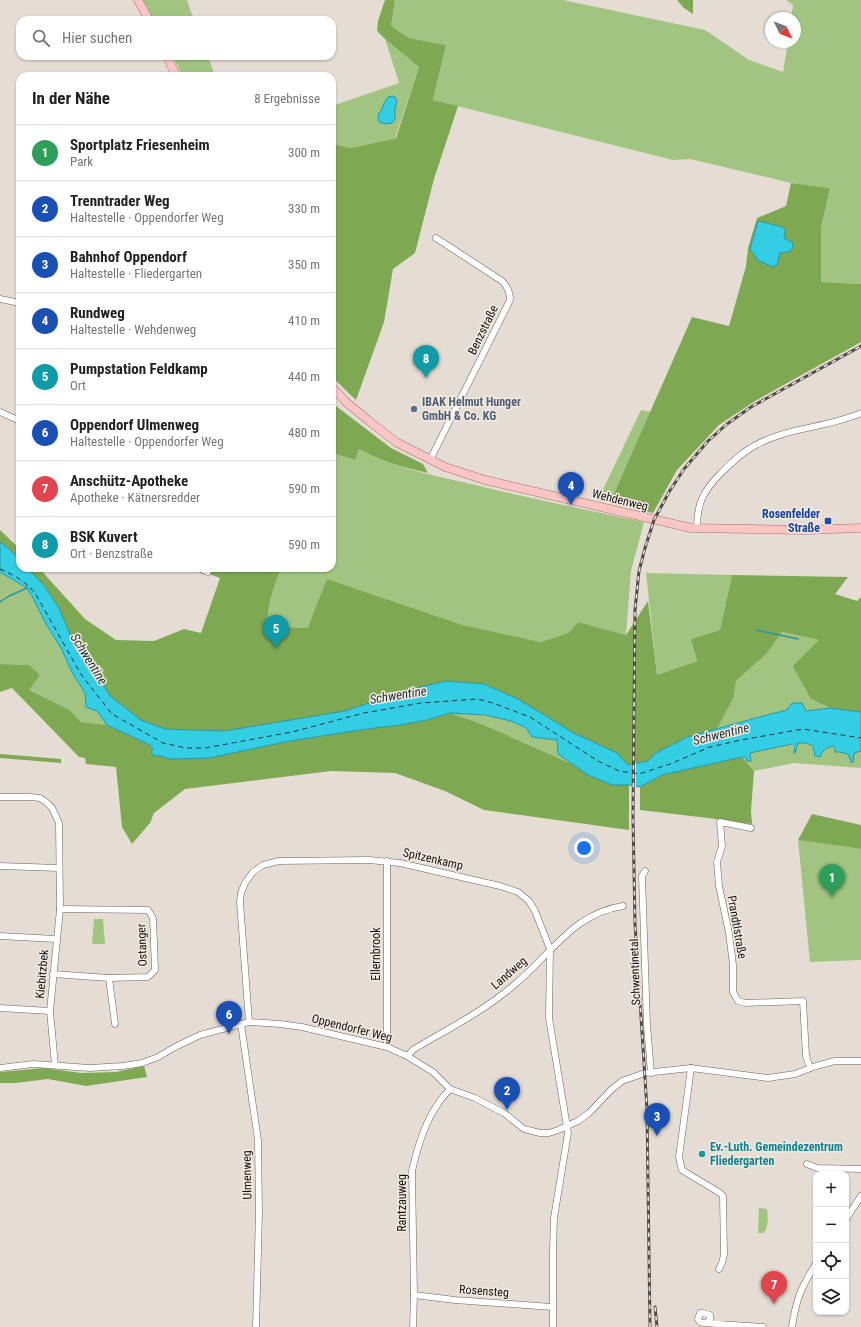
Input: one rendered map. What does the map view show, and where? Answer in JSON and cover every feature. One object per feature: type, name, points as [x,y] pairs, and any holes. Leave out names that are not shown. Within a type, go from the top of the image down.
[{"type":"main road","points":[[138,0],[147,16]]},
{"type":"main road","points":[[169,60],[174,72]]},
{"type":"main road","name":"Wehdenweg","points":[[336,391],[369,421],[396,442],[445,467],[485,480],[661,522],[697,528],[806,530],[861,528]]},
{"type":"street","name":"Benzstraße","points":[[430,460],[510,300],[510,292],[502,281],[436,238]]},
{"type":"street","points":[[0,299],[16,302]]},
{"type":"street","points":[[0,412],[16,419]]},
{"type":"street","points":[[697,528],[698,508],[702,496],[709,486],[731,464],[755,445],[785,433],[833,422],[861,413]]},
{"type":"street","name":"Kiebitzbek","points":[[0,797],[40,798],[52,808],[59,823],[60,909],[52,974],[50,1011],[55,1065]]},
{"type":"street","name":"Prandtlstraße","points":[[752,828],[720,822],[722,846],[717,862],[719,886],[729,932],[733,966],[733,992],[738,1001],[745,1003],[803,1001],[806,1056],[810,1068]]},
{"type":"street","name":"Spitzenkamp","points":[[250,1022],[240,902],[241,893],[245,883],[253,872],[263,865],[279,861],[387,861],[500,886],[518,892],[529,901],[535,911],[550,949],[549,1018],[558,1080],[568,1133],[554,1218],[553,1327]]},
{"type":"street","name":"Ellernbrook","points":[[387,861],[387,1047]]},
{"type":"street","points":[[0,866],[60,868]]},
{"type":"street","name":"Schwentinetal","points":[[645,871],[642,876],[647,1024],[651,1073]]},
{"type":"street","name":"Landweg","points":[[407,1056],[414,1049],[462,1021],[500,996],[526,974],[550,949],[578,924],[600,911],[623,906]]},
{"type":"street","name":"Ostanger","points":[[52,974],[109,978],[148,977],[155,970],[153,918],[148,910],[60,909]]},
{"type":"street","name":"Kiebitzbek","points":[[0,936],[56,939]]},
{"type":"street","points":[[109,978],[115,1024]]},
{"type":"street","name":"Kiebitzbek","points":[[0,1008],[50,1011]]},
{"type":"street","name":"Oppendorfer Weg","points":[[0,1068],[33,1064],[105,1068],[142,1063],[158,1057],[200,1035],[241,1024],[250,1022],[302,1027],[387,1047],[407,1056],[433,1072],[450,1089],[475,1098],[504,1113],[524,1129],[532,1132],[549,1133],[567,1126],[588,1113],[622,1081],[636,1076],[689,1068],[768,1078],[795,1074],[835,1061],[861,1062]]},
{"type":"street","name":"Ulmenweg","points":[[241,1024],[258,1140],[259,1212],[256,1327]]},
{"type":"street","points":[[689,1068],[679,1157],[680,1164],[682,1170],[723,1196],[724,1256],[719,1269]]},
{"type":"street","name":"Rantzauweg","points":[[413,1327],[414,1295],[412,1171],[416,1155],[430,1117],[450,1089]]},
{"type":"street","points":[[807,1164],[816,1168],[861,1169]]},
{"type":"street","points":[[849,1214],[861,1196]]},
{"type":"street","points":[[792,1327],[796,1301],[800,1290],[813,1269]]},
{"type":"street","name":"Rosensteg","points":[[414,1295],[552,1307]]},
{"type":"street","points":[[707,1323],[763,1327]]},
{"type":"green space","points":[[143,0],[187,0],[193,16],[152,16]]},
{"type":"green space","points":[[385,0],[395,0],[391,26],[409,38],[446,45],[433,100],[458,106],[434,179],[415,253],[393,269],[384,322],[356,400],[336,381],[336,145],[351,148],[396,138],[419,67],[377,31],[378,21]]},
{"type":"green space","points":[[395,0],[563,0],[705,30],[749,60],[783,72],[787,48],[801,48],[801,12],[792,12],[793,5],[786,0],[861,0],[861,284],[821,282],[821,228],[830,188],[791,183],[690,159],[673,160],[433,100],[446,45],[409,38],[391,26]]},
{"type":"green space","points":[[677,0],[693,0],[693,14],[684,8]]},
{"type":"green space","points":[[385,39],[419,67],[395,138],[351,148],[336,145],[336,105],[399,83]],"holes":[[[397,101],[395,119],[378,115],[383,109]]]},
{"type":"green space","points":[[175,60],[209,60],[214,72],[180,72]]},
{"type":"green space","points":[[791,183],[830,188],[821,228],[821,282],[861,284],[861,342],[755,401],[719,425],[677,470],[653,513],[610,503],[692,317],[729,326],[746,266],[748,248],[757,218],[786,206]],"holes":[[[758,221],[785,230],[784,238],[792,242],[789,252],[780,252],[759,261],[750,249]]]},
{"type":"green space","points":[[336,406],[391,448],[423,464],[428,473],[393,464],[359,449],[355,460],[336,454]]},
{"type":"green space","points":[[641,410],[651,412],[610,503],[598,500]]},
{"type":"green space","points":[[359,449],[372,456],[399,466],[428,474],[644,522],[631,571],[626,635],[578,622],[568,633],[541,642],[463,625],[327,579],[308,628],[285,627],[282,632],[273,632],[268,628],[268,612],[271,597],[280,572],[336,572],[336,454],[354,460]]},
{"type":"green space","points":[[0,530],[16,545],[16,556],[9,549],[0,542]]},
{"type":"green space","points":[[0,572],[27,588],[46,624],[61,648],[72,672],[85,693],[86,706],[97,711],[107,725],[81,722],[70,710],[29,690],[29,665],[0,664]]},
{"type":"green space","points":[[31,572],[43,572],[85,619],[116,640],[154,641],[184,629],[201,633],[220,578],[209,574],[209,572],[280,572],[271,597],[268,612],[268,628],[273,632],[282,632],[284,627],[308,628],[327,579],[463,625],[541,642],[568,633],[578,622],[626,635],[648,601],[657,675],[697,661],[691,639],[720,630],[732,575],[848,577],[835,594],[857,601],[861,597],[861,712],[830,708],[811,699],[793,666],[819,640],[782,632],[767,653],[736,681],[734,697],[717,729],[687,737],[656,753],[648,761],[628,765],[616,753],[574,733],[518,699],[484,684],[446,681],[408,690],[345,711],[225,731],[165,729],[141,720],[110,696],[98,675],[73,641],[58,606],[43,584]]},
{"type":"green space","points":[[646,573],[732,575],[720,630],[691,639],[697,661],[657,675]]},
{"type":"green space","points":[[782,632],[819,640],[811,699],[830,708],[806,711],[787,710],[717,729],[734,697],[736,681],[767,653]]},
{"type":"green space","points":[[0,664],[29,665],[40,675],[29,690],[70,710],[81,722],[107,725],[150,745],[153,749],[154,756],[161,756],[169,759],[209,758],[290,741],[427,720],[450,713],[484,725],[572,764],[588,775],[612,785],[629,785],[629,830],[484,810],[445,791],[395,773],[331,771],[185,789],[154,813],[150,823],[132,844],[122,827],[116,767],[86,764],[85,758],[79,757],[12,688],[0,692]]},
{"type":"green space","points":[[450,713],[479,715],[507,720],[524,728],[532,737],[557,740],[558,754],[572,764],[484,725]]},
{"type":"green space","points":[[798,743],[806,743],[822,750],[833,746],[837,752],[848,754],[853,762],[854,753],[859,750],[861,751],[861,768],[794,763],[754,771],[742,757],[746,756],[751,761],[749,753],[792,744],[794,752]]},
{"type":"green space","points":[[0,754],[61,759],[61,763],[0,758]]},
{"type":"green space","points":[[742,757],[754,771],[751,811],[752,824],[640,810],[640,787],[662,775]]},
{"type":"green space","points":[[812,814],[861,825],[861,849],[798,840]]},
{"type":"green space","points":[[798,840],[861,849],[861,960],[810,962]]},
{"type":"green space","points":[[94,919],[103,919],[105,944],[92,944]]},
{"type":"green space","points":[[144,1066],[147,1077],[86,1086],[48,1079],[15,1083],[0,1083],[0,1072],[44,1068],[81,1073],[116,1072]]},
{"type":"green space","points":[[759,1208],[767,1209],[768,1218],[764,1233],[758,1233]]},
{"type":"water","points":[[394,96],[397,101],[395,119],[392,123],[385,124],[379,122],[378,115],[385,102],[388,97]]},
{"type":"water","points":[[758,221],[783,227],[785,230],[784,238],[792,242],[793,245],[792,250],[780,253],[777,265],[773,267],[759,261],[750,249]]},
{"type":"water","name":"Schwentine","points":[[0,542],[16,556],[16,572],[31,572],[43,584],[58,606],[73,641],[98,675],[110,696],[141,720],[165,729],[225,731],[345,711],[408,690],[446,681],[484,684],[518,699],[574,733],[617,753],[628,765],[648,761],[656,753],[687,737],[787,710],[792,703],[802,703],[806,711],[830,708],[861,712],[861,751],[854,753],[852,763],[848,754],[835,752],[835,748],[833,746],[825,750],[820,757],[815,756],[813,746],[806,743],[798,743],[795,753],[794,745],[792,744],[750,753],[751,761],[747,761],[746,757],[742,757],[662,775],[640,787],[629,785],[612,785],[588,775],[558,754],[557,740],[532,737],[526,728],[511,721],[485,715],[450,713],[427,720],[290,741],[209,758],[169,759],[161,756],[154,756],[151,752],[153,749],[150,745],[107,725],[97,711],[86,707],[85,693],[72,672],[61,648],[46,624],[27,588],[0,572]]},
{"type":"pier","points":[[632,762],[636,762],[636,788],[632,787]]},
{"type":"waterway","name":"Kiebitzbek","points":[[0,602],[27,588],[27,586]]},
{"type":"waterway","points":[[756,630],[798,639]]},
{"type":"ferry route","points":[[0,569],[19,579],[35,593],[82,676],[112,714],[163,743],[186,748],[205,748],[292,732],[364,713],[421,703],[478,699],[530,717],[598,761],[619,771],[639,774],[670,764],[710,747],[803,729],[861,738]]},
{"type":"railway","points":[[650,1327],[647,1109],[635,924],[633,817],[635,610],[639,571],[654,520],[669,492],[684,469],[708,441],[727,424],[751,407],[861,346]]},
{"type":"railway","points":[[655,1307],[657,1327]]},
{"type":"place","name":"BSK Kuvert","points":[[426,378]]},
{"type":"place","name":"IBAK Helmut Hunger GmbH & Co. KG","points":[[414,409]]},
{"type":"place","name":"Rundweg","points":[[571,505]]},
{"type":"place","name":"Rosenfelder Straße","points":[[828,521]]},
{"type":"place","name":"Pumpstation Feldkamp","points":[[276,648]]},
{"type":"place","name":"Sportplatz Friesenheim","points":[[832,897]]},
{"type":"place","name":"Oppendorf Ulmenweg","points":[[229,1034]]},
{"type":"place","name":"Trenntrader Weg","points":[[507,1110]]},
{"type":"place","name":"Bahnhof Oppendorf","points":[[657,1136]]},
{"type":"place","name":"Ev.-Luth. Gemeindezentrum Fliedergarten","points":[[702,1154]]},
{"type":"place","name":"Anschütz-Apotheke","points":[[774,1304]]}]
